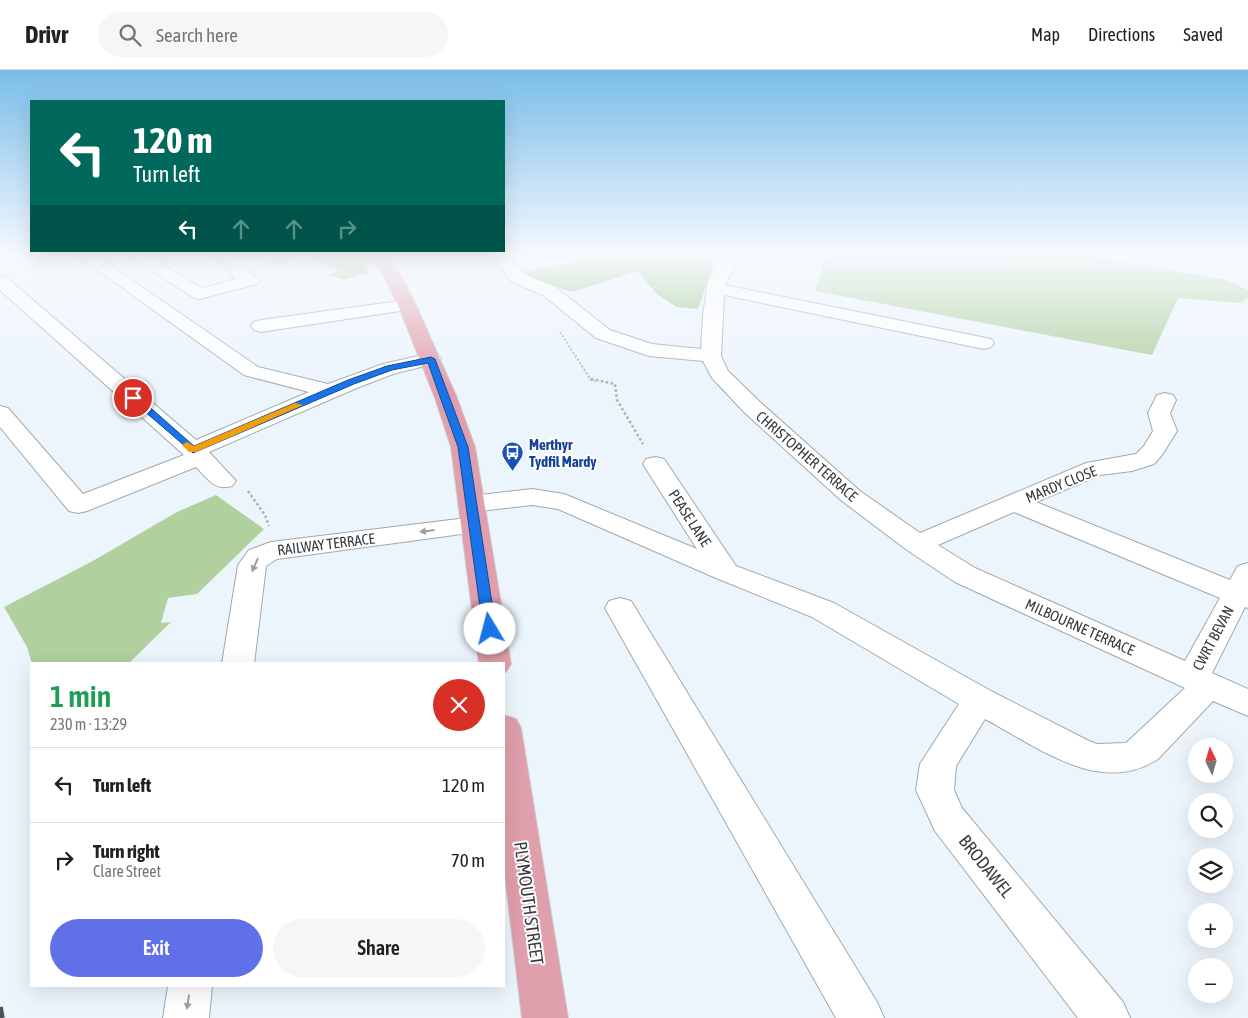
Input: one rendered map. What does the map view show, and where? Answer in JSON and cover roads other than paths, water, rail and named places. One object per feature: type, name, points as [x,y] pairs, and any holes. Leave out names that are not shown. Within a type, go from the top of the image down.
[{"type":"main road","points":[[405,300],[431,359],[463,447],[495,662]]},
{"type":"main road","name":"PLYMOUTH STREET","points":[[505,735],[545,1018]]},
{"type":"street","points":[[22,300],[197,454],[223,481]]},
{"type":"street","points":[[149,300],[251,371],[330,391]]},
{"type":"street","points":[[561,300],[603,334],[649,350],[711,356],[714,300]]},
{"type":"street","points":[[776,300],[984,343]]},
{"type":"street","points":[[261,326],[407,305]]},
{"type":"street","name":"CHRISTOPHER TERRACE","points":[[711,356],[719,374],[753,408],[851,496],[917,544]]},
{"type":"street","points":[[0,413],[78,505],[197,454],[330,391],[390,368],[431,359]]},
{"type":"street","name":"MARDY CLOSE","points":[[917,544],[1096,468],[1132,464],[1145,459],[1154,450],[1165,431],[1159,414],[1165,400]]},
{"type":"street","name":"PEASE LANE","points":[[655,464],[726,572]]},
{"type":"street","name":"RAILWAY TERRACE","points":[[238,662],[252,565],[259,556],[270,552],[473,514],[532,496],[564,502],[726,572],[824,610],[979,700]]},
{"type":"street","points":[[1015,503],[1244,588]]},
{"type":"street","name":"MILBOURNE TERRACE","points":[[917,544],[966,575],[1248,703]]},
{"type":"street","name":"CWRT BEVAN","points":[[979,700],[1078,752],[1097,758],[1118,759],[1134,756],[1145,749],[1201,694],[1198,679],[1244,588]]},
{"type":"street","points":[[620,608],[862,1018]]},
{"type":"street","name":"BRODAWEL","points":[[979,700],[938,764],[934,790],[948,819],[1108,1018]]},
{"type":"street","points":[[186,1018],[190,987]]},
{"type":"railway","points":[[0,1007],[2,1018]]},
{"type":"place","name":"Merthyr Tydfil Mardy","points":[[513,472]]}]
